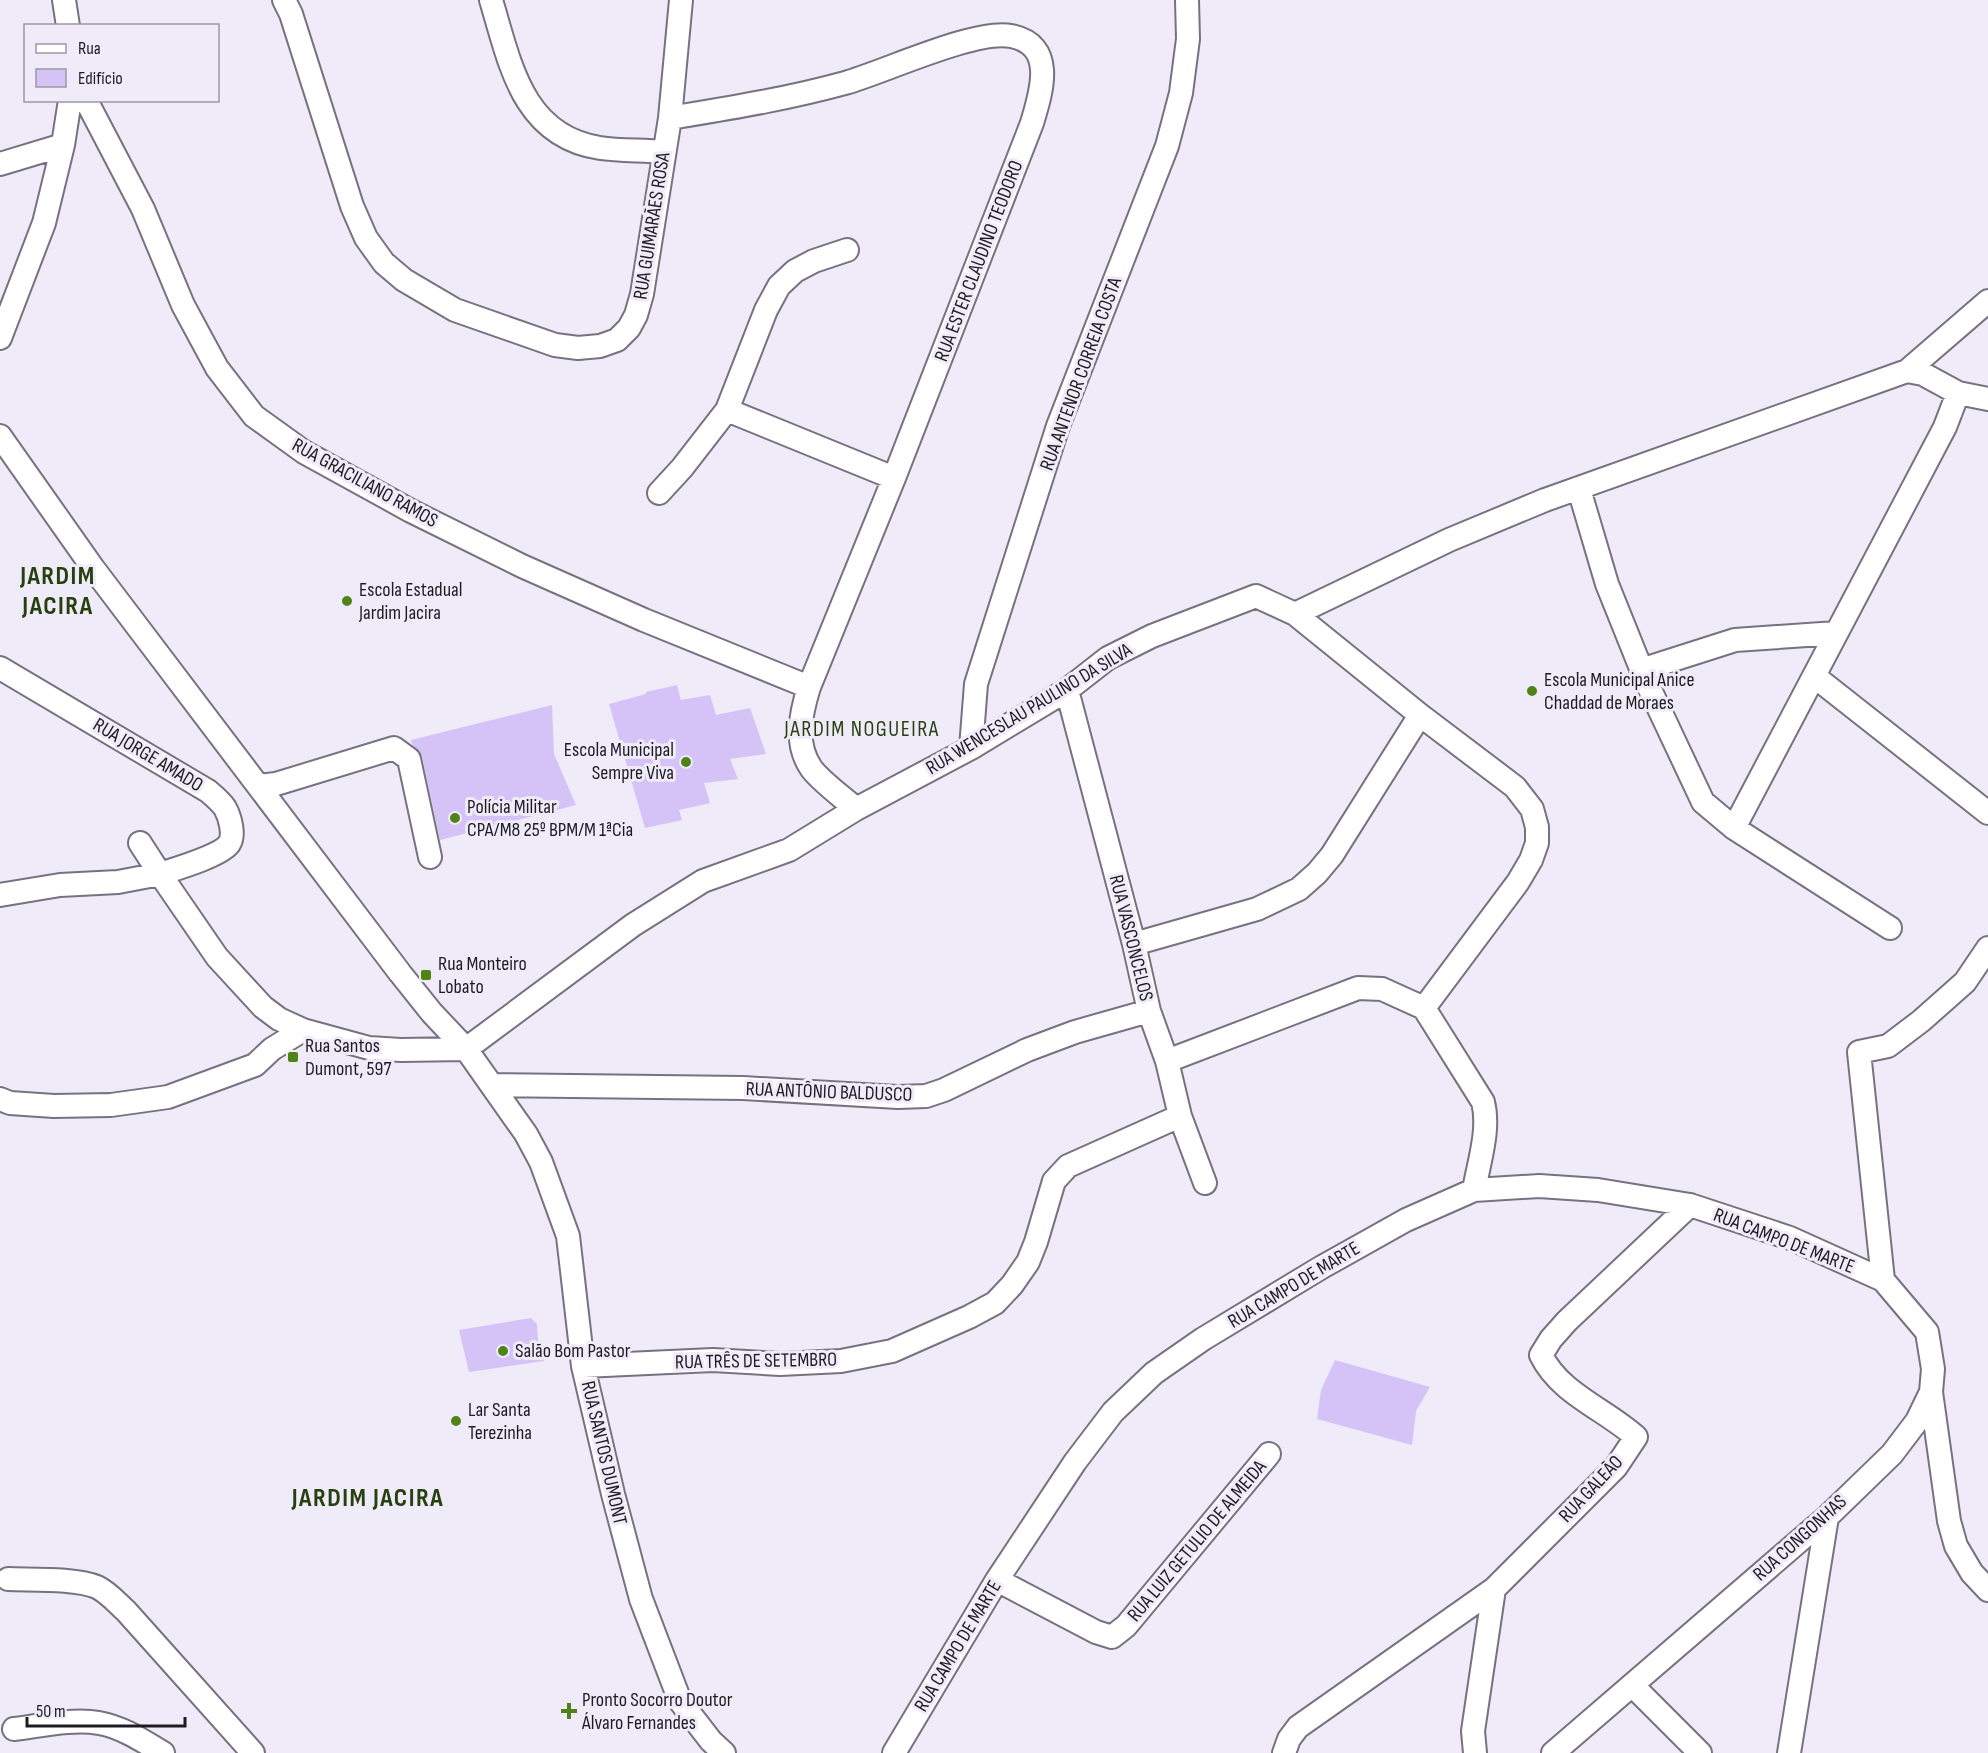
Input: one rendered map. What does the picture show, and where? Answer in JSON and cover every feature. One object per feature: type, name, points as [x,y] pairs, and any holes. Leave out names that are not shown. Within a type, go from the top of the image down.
[{"type":"street","points":[[64,0],[68,24]]},
{"type":"street","name":"RUA GUIMARÃES ROSA","points":[[284,0],[291,14],[352,206],[366,238],[384,263],[404,280],[455,310],[555,345],[578,348],[600,346],[617,340],[629,328],[636,315],[642,294],[670,117],[681,0]]},
{"type":"street","points":[[490,0],[508,58],[526,101],[546,125],[570,140],[599,148],[664,152]]},
{"type":"street","name":"RUA ANTENOR CORREIA COSTA","points":[[971,748],[976,684],[1058,426],[1167,146],[1181,93],[1188,39],[1187,0]]},
{"type":"street","name":"RUA ESTER CLAUDINO TEODORO","points":[[670,117],[780,100],[848,82],[969,40],[994,36],[1012,36],[1028,44],[1039,55],[1044,73],[1032,123],[894,478],[809,687],[801,714],[800,734],[803,751],[811,768],[856,809]]},
{"type":"street","points":[[0,338],[44,223],[63,145],[70,102]]},
{"type":"street","name":"RUA GRACILIANO RAMOS","points":[[87,102],[143,208],[183,304],[217,368],[254,416],[303,452],[411,511],[522,566],[644,620],[809,687]]},
{"type":"street","points":[[0,164],[63,145]]},
{"type":"street","points":[[659,493],[682,468],[727,410],[766,310],[779,286],[795,271],[814,261],[847,250]]},
{"type":"street","points":[[1295,614],[1449,540],[1545,500],[1907,371],[1988,302]]},
{"type":"street","points":[[1907,371],[1923,374],[1958,393],[1988,399]]},
{"type":"street","points":[[1734,828],[1945,427],[1958,393]]},
{"type":"street","points":[[727,410],[894,478]]},
{"type":"street","points":[[0,436],[93,568],[409,985],[466,1049]]},
{"type":"street","points":[[1580,489],[1608,584],[1641,670],[1703,802],[1734,828],[1890,928]]},
{"type":"street","name":"RUA WENCESLAU PAULINO DA SILVA","points":[[466,1049],[633,925],[703,881],[789,850],[856,809],[971,748],[1067,690],[1117,653],[1152,636],[1256,596],[1295,614],[1515,788],[1532,809],[1537,827],[1536,843],[1531,860],[1518,882],[1424,1008]]},
{"type":"street","points":[[1641,670],[1735,640],[1836,633]]},
{"type":"street","name":"RUA JORGE AMADO","points":[[0,668],[208,791],[225,808],[231,823],[232,836],[229,844],[218,853],[160,874]]},
{"type":"street","points":[[1814,676],[1988,813]]},
{"type":"street","name":"RUA VASCONCELOS","points":[[1067,690],[1134,944],[1149,1011],[1167,1061],[1180,1116],[1205,1183]]},
{"type":"street","points":[[1134,944],[1257,909],[1299,890],[1332,855],[1420,715]]},
{"type":"street","points":[[259,786],[276,784],[394,748],[409,759],[430,857]]},
{"type":"street","points":[[140,843],[188,918],[225,966],[263,1007],[279,1019],[303,1030],[369,1048],[466,1049]]},
{"type":"street","points":[[0,895],[60,885],[118,882],[160,874]]},
{"type":"street","points":[[1883,1280],[1859,1052],[1888,1046],[1921,1021],[1965,982],[1988,948]]},
{"type":"street","points":[[1167,1061],[1359,988],[1382,990],[1424,1008],[1483,1102],[1486,1112],[1474,1190]]},
{"type":"street","name":"RUA ANTÔNIO BALDUSCO","points":[[492,1085],[744,1088],[898,1097],[926,1096],[944,1090],[1027,1050],[1075,1032],[1149,1011]]},
{"type":"street","points":[[0,1099],[10,1103],[54,1106],[111,1105],[168,1097],[255,1065],[272,1049],[303,1030]]},
{"type":"street","name":"RUA SANTOS DUMONT","points":[[466,1049],[526,1134],[541,1162],[568,1236],[584,1366],[613,1494],[641,1599],[680,1701],[711,1741],[724,1753]]},
{"type":"street","name":"RUA TRÊS DE SETEMBRO","points":[[584,1366],[713,1360],[780,1364],[841,1361],[892,1351],[995,1303],[1012,1285],[1028,1262],[1054,1181],[1068,1166],[1180,1116]]},
{"type":"street","name":"RUA CAMPO DE MARTE","points":[[894,1753],[997,1580],[1075,1462],[1113,1412],[1154,1373],[1203,1339],[1322,1266],[1406,1220],[1474,1190],[1539,1186],[1598,1190],[1690,1205],[1790,1238],[1883,1280]]},
{"type":"street","name":"RUA GALEÃO","points":[[1284,1753],[1289,1739],[1298,1726],[1494,1588],[1616,1467],[1636,1437],[1622,1424],[1586,1403],[1546,1366],[1541,1355],[1544,1347],[1567,1321],[1690,1205]]},
{"type":"street","name":"RUA CONGONHAS","points":[[1553,1753],[1827,1517],[1892,1454],[1917,1421],[1932,1392],[1934,1369],[1927,1332],[1883,1280]]},
{"type":"street","points":[[1932,1392],[1949,1521],[1956,1546],[1972,1574],[1988,1590]]},
{"type":"street","name":"RUA LUIZ GETULIO DE ALMEIDA","points":[[997,1580],[1096,1632],[1112,1637],[1126,1626],[1269,1454]]},
{"type":"street","points":[[1789,1753],[1827,1517]]},
{"type":"street","points":[[3,1576],[78,1582],[96,1586],[108,1593],[254,1753]]},
{"type":"street","points":[[1475,1753],[1473,1731],[1494,1588]]},
{"type":"street","points":[[1632,1685],[1700,1753]]},
{"type":"street","points":[[14,1729],[97,1722],[116,1728],[162,1753]]},
{"type":"building","points":[[677,685],[681,700],[710,695],[716,715],[750,708],[766,754],[730,759],[738,779],[704,783],[710,803],[679,810],[682,820],[645,828],[609,704]]},
{"type":"building","points":[[552,705],[554,754],[576,805],[440,840],[422,756],[411,740]]},
{"type":"building","name":"Salão Bom Pastor","points":[[531,1318],[537,1324],[538,1341],[544,1361],[469,1372],[459,1330]]},
{"type":"building","points":[[1335,1360],[1430,1387],[1416,1411],[1412,1445],[1317,1419],[1321,1390]]},
{"type":"place","name":"Escola Estadual Jardim Jacira","points":[[347,601]]},
{"type":"place","name":"Escola Municipal Anice Chaddad de Moraes","points":[[1532,691]]},
{"type":"place","name":"Escola Municipal Sempre Viva","points":[[686,762]]},
{"type":"place","name":"Polícia Militar CPA/M8 25º BPM/M 1ªCia","points":[[455,818]]},
{"type":"place","name":"Rua Monteiro Lobato","points":[[426,975]]},
{"type":"place","name":"Rua Santos Dumont, 597","points":[[293,1057]]},
{"type":"place","name":"Salão Bom Pastor","points":[[503,1351]]},
{"type":"place","name":"Lar Santa Terezinha","points":[[456,1421]]},
{"type":"place","name":"Pronto Socorro Doutor Álvaro Fernandes","points":[[569,1711]]},
{"type":"district","name":"JARDIM JACIRA","points":[[58,591]]},
{"type":"district","name":"JARDIM NOGUEIRA","points":[[862,729]]},
{"type":"district","name":"JARDIM JACIRA","points":[[368,1498]]}]
